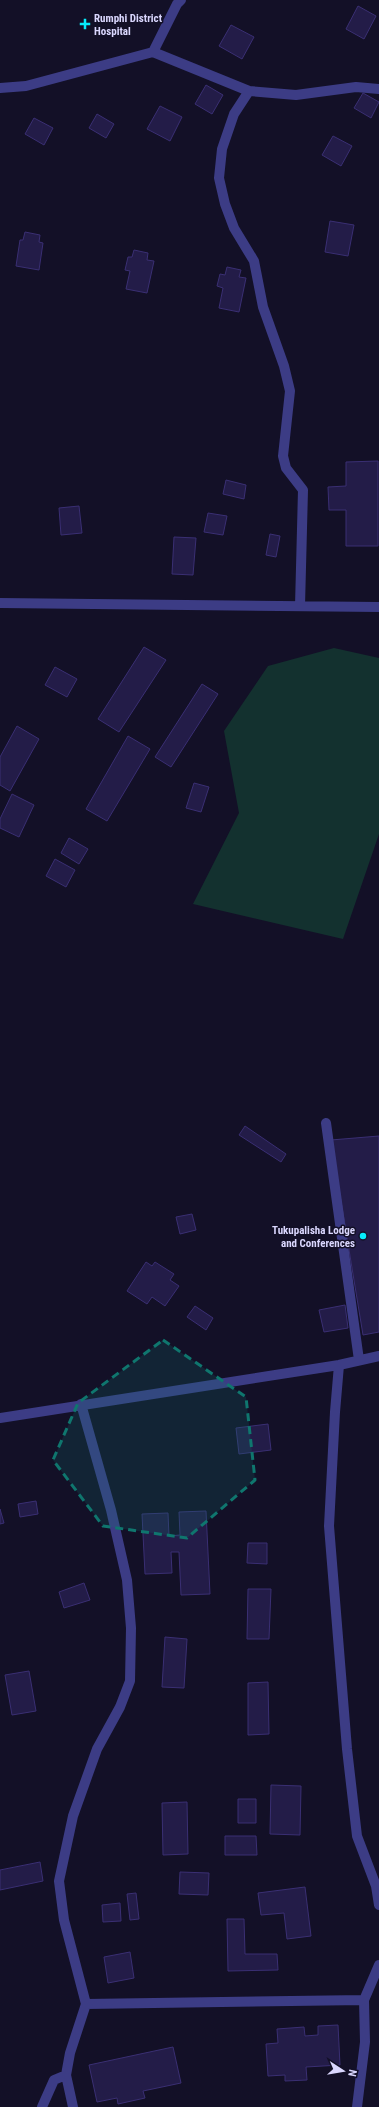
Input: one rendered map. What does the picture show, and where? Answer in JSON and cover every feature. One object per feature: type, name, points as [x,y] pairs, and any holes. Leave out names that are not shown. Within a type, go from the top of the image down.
[{"type":"street","points":[[153,52],[176,4],[181,0]]},
{"type":"street","points":[[0,88],[26,86],[153,52],[249,91],[296,94],[356,88],[379,89]]},
{"type":"street","points":[[249,91],[234,114],[226,135],[219,161],[219,178],[225,204],[234,228],[254,261],[263,307],[284,366],[290,391],[283,456],[286,468],[303,490],[300,606]]},
{"type":"street","points":[[0,603],[379,607]]},
{"type":"street","points":[[326,1123],[359,1360]]},
{"type":"street","points":[[0,1418],[81,1404],[339,1365],[379,1356]]},
{"type":"street","points":[[339,1365],[329,1526],[347,1749],[357,1836],[376,1886],[379,1905]]},
{"type":"street","points":[[73,2107],[66,2076],[70,2054],[86,2004],[64,1920],[59,1881],[74,1816],[97,1749],[120,1707],[130,1681],[131,1628],[127,1580],[111,1510],[81,1404]]},
{"type":"street","points":[[357,2107],[365,2042],[364,2000],[379,1965]]},
{"type":"street","points":[[86,2004],[364,2000]]},
{"type":"street","points":[[42,2107],[54,2080],[66,2076]]},
{"type":"highlighted area","points":[[163,1340],[246,1397],[255,1480],[187,1538],[103,1526],[53,1460],[78,1403]]},
{"type":"green space","points":[[334,648],[379,658],[379,834],[343,939],[193,904],[239,813],[224,731],[268,666]]},
{"type":"building","points":[[358,6],[376,16],[364,39],[346,29]]},
{"type":"building","points":[[231,25],[254,37],[242,59],[219,46]]},
{"type":"building","points":[[206,85],[223,95],[212,114],[195,104]]},
{"type":"building","points":[[363,93],[379,102],[371,118],[354,108]]},
{"type":"building","points":[[160,106],[182,117],[170,141],[147,129]]},
{"type":"building","points":[[97,114],[114,124],[106,138],[89,128]]},
{"type":"building","points":[[34,118],[53,128],[44,145],[25,134]]},
{"type":"building","points":[[333,136],[352,146],[341,166],[322,155]]},
{"type":"building","points":[[330,221],[354,225],[348,256],[325,252]]},
{"type":"building","points":[[25,232],[40,235],[39,242],[43,243],[39,270],[16,266],[20,240],[23,240]]},
{"type":"building","points":[[134,250],[148,253],[147,260],[154,261],[147,293],[126,289],[130,271],[125,270],[128,257],[132,257]]},
{"type":"building","points":[[227,267],[241,270],[239,277],[246,278],[239,312],[219,308],[223,288],[217,286],[220,274],[225,275]]},
{"type":"building","points":[[378,461],[378,546],[346,546],[346,510],[329,510],[328,487],[346,486],[346,462]]},
{"type":"building","points":[[226,480],[246,485],[244,499],[223,494]]},
{"type":"building","points":[[79,506],[82,533],[61,535],[59,508]]},
{"type":"building","points":[[208,513],[227,516],[223,535],[204,532]]},
{"type":"building","points":[[270,534],[280,536],[276,557],[266,555]]},
{"type":"building","points":[[174,537],[196,538],[193,575],[172,574]]},
{"type":"building","points":[[144,647],[166,660],[119,732],[98,719]]},
{"type":"building","points":[[55,667],[77,679],[67,697],[45,685]]},
{"type":"building","points":[[202,684],[218,694],[171,767],[155,757]]},
{"type":"building","points":[[17,726],[39,739],[10,791],[0,785],[0,757]]},
{"type":"building","points":[[128,736],[150,749],[107,821],[86,809]]},
{"type":"building","points":[[194,783],[209,787],[201,812],[186,808]]},
{"type":"building","points":[[12,794],[34,805],[19,837],[0,828],[0,819]]},
{"type":"building","points":[[69,838],[88,849],[79,864],[61,853]]},
{"type":"building","points":[[55,859],[75,870],[66,887],[46,876]]},
{"type":"building","points":[[245,1126],[286,1154],[281,1162],[239,1135]]},
{"type":"building","name":"Tukupalisha Lodge and Conferences","points":[[379,1136],[379,1332],[363,1335],[331,1140]]},
{"type":"building","points":[[192,1214],[196,1230],[180,1234],[176,1217]]},
{"type":"building","points":[[146,1262],[152,1266],[155,1262],[174,1274],[170,1280],[179,1286],[165,1306],[152,1297],[147,1304],[127,1291]]},
{"type":"building","points":[[345,1305],[348,1328],[324,1332],[319,1310]]},
{"type":"building","points":[[195,1306],[213,1318],[206,1330],[187,1317]]},
{"type":"building","points":[[268,1424],[271,1450],[239,1454],[236,1428]]},
{"type":"building","points":[[36,1501],[38,1514],[20,1517],[18,1504]]},
{"type":"building","points":[[0,1509],[4,1523],[0,1524]]},
{"type":"building","points":[[206,1511],[210,1594],[181,1595],[179,1552],[171,1552],[172,1573],[145,1574],[142,1514],[168,1513],[169,1536],[180,1535],[179,1512]]},
{"type":"building","points":[[248,1543],[267,1543],[267,1564],[247,1563]]},
{"type":"building","points":[[84,1583],[90,1600],[64,1608],[59,1592]]},
{"type":"building","points":[[248,1589],[271,1589],[269,1639],[247,1639]]},
{"type":"building","points":[[165,1637],[187,1639],[184,1688],[162,1687]]},
{"type":"building","points":[[29,1671],[36,1711],[12,1715],[5,1675]]},
{"type":"building","points":[[268,1682],[269,1734],[248,1735],[248,1683]]},
{"type":"building","points":[[271,1785],[301,1786],[300,1835],[270,1834]]},
{"type":"building","points":[[238,1799],[256,1799],[256,1823],[238,1823]]},
{"type":"building","points":[[187,1802],[188,1854],[163,1855],[162,1803]]},
{"type":"building","points":[[225,1836],[256,1836],[257,1855],[225,1855]]},
{"type":"building","points":[[40,1862],[43,1881],[0,1890],[0,1870]]},
{"type":"building","points":[[180,1872],[209,1873],[208,1895],[179,1894]]},
{"type":"building","points":[[305,1887],[311,1936],[287,1939],[284,1913],[261,1915],[258,1893]]},
{"type":"building","points":[[136,1893],[139,1919],[130,1920],[127,1894]]},
{"type":"building","points":[[120,1903],[121,1921],[103,1922],[102,1905]]},
{"type":"building","points":[[227,1919],[244,1919],[245,1954],[277,1954],[278,1970],[228,1971]]},
{"type":"building","points":[[130,1952],[134,1978],[108,1983],[104,1957]]},
{"type":"building","points":[[338,2025],[340,2065],[306,2067],[307,2080],[285,2081],[285,2075],[268,2076],[266,2044],[278,2043],[277,2029],[304,2027],[305,2036],[318,2035],[318,2026]]},
{"type":"building","points":[[173,2047],[181,2083],[143,2091],[145,2098],[118,2104],[117,2098],[97,2102],[89,2065]]},
{"type":"place","name":"Rumphi District Hospital","points":[[85,24]]},
{"type":"place","name":"Tukupalisha Lodge and Conferences","points":[[363,1236]]}]
